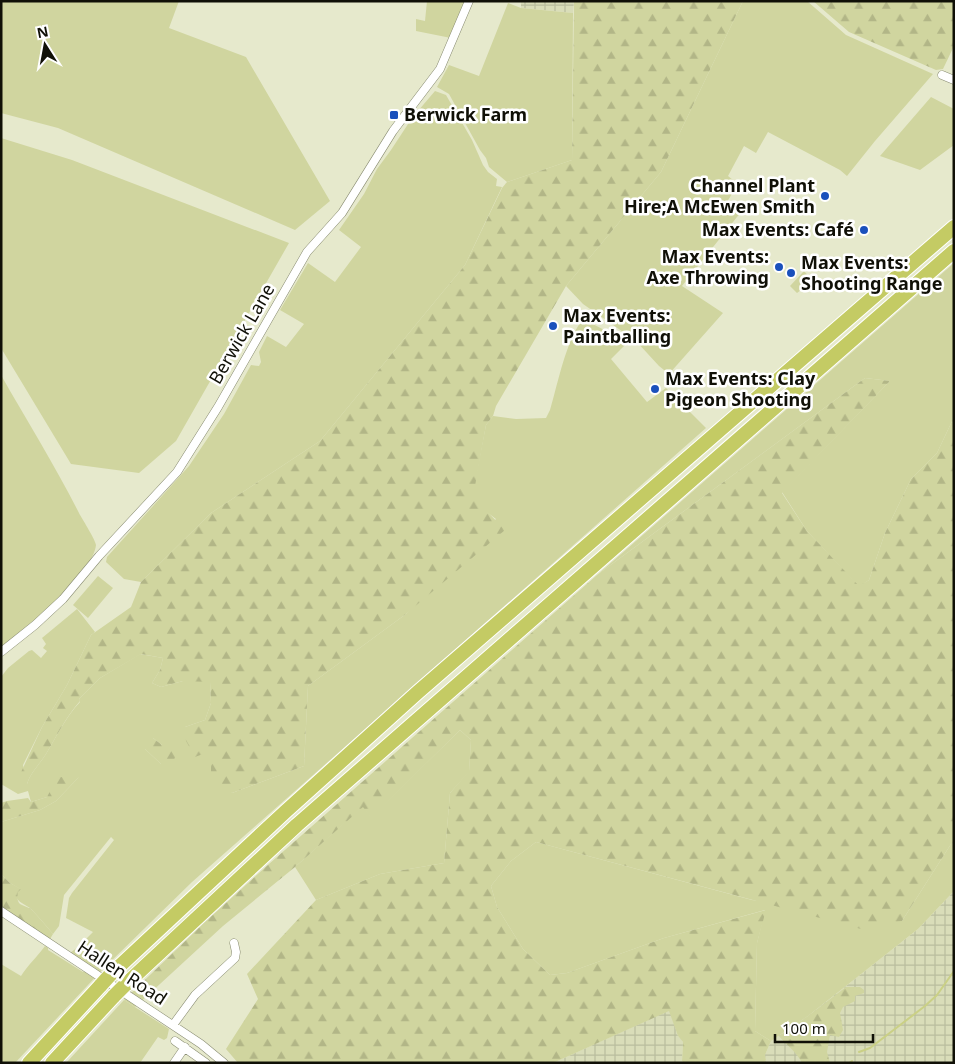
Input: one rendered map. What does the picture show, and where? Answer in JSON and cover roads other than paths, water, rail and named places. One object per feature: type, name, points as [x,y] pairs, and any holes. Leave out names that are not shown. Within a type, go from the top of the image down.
[{"type":"highway","points":[[29,1063],[105,980],[285,812],[418,692],[954,226]]},
{"type":"highway","points":[[52,1063],[125,985],[297,825],[954,250]]},
{"type":"street","name":"Berwick Lane","points":[[1,652],[36,625],[63,600],[99,556],[177,472],[218,407],[307,252],[342,213],[393,131],[440,69],[469,1]]},
{"type":"street","points":[[942,75],[954,80]]},
{"type":"street","name":"Hallen Road","points":[[1,911],[201,1044],[224,1063]]},
{"type":"street","points":[[173,1025],[194,995],[234,958],[236,952],[234,944]]},
{"type":"street","points":[[175,1040],[206,1063]]},
{"type":"street","points":[[174,1063],[185,1047]]},
{"type":"waterway","points":[[859,1052],[870,1048],[925,1006],[937,995],[954,971]]},
{"type":"place","name":"Berwick Farm","points":[[394,115]]},
{"type":"place","name":"Channel Plant Hire;A McEwen Smith","points":[[825,196]]},
{"type":"place","name":"Max Events: Café","points":[[864,230]]},
{"type":"place","name":"Max Events: Axe Throwing","points":[[779,267]]},
{"type":"place","name":"Max Events: Shooting Range","points":[[791,273]]},
{"type":"place","name":"Max Events: Paintballing","points":[[553,326]]},
{"type":"place","name":"Max Events: Clay Pigeon Shooting","points":[[655,389]]}]
